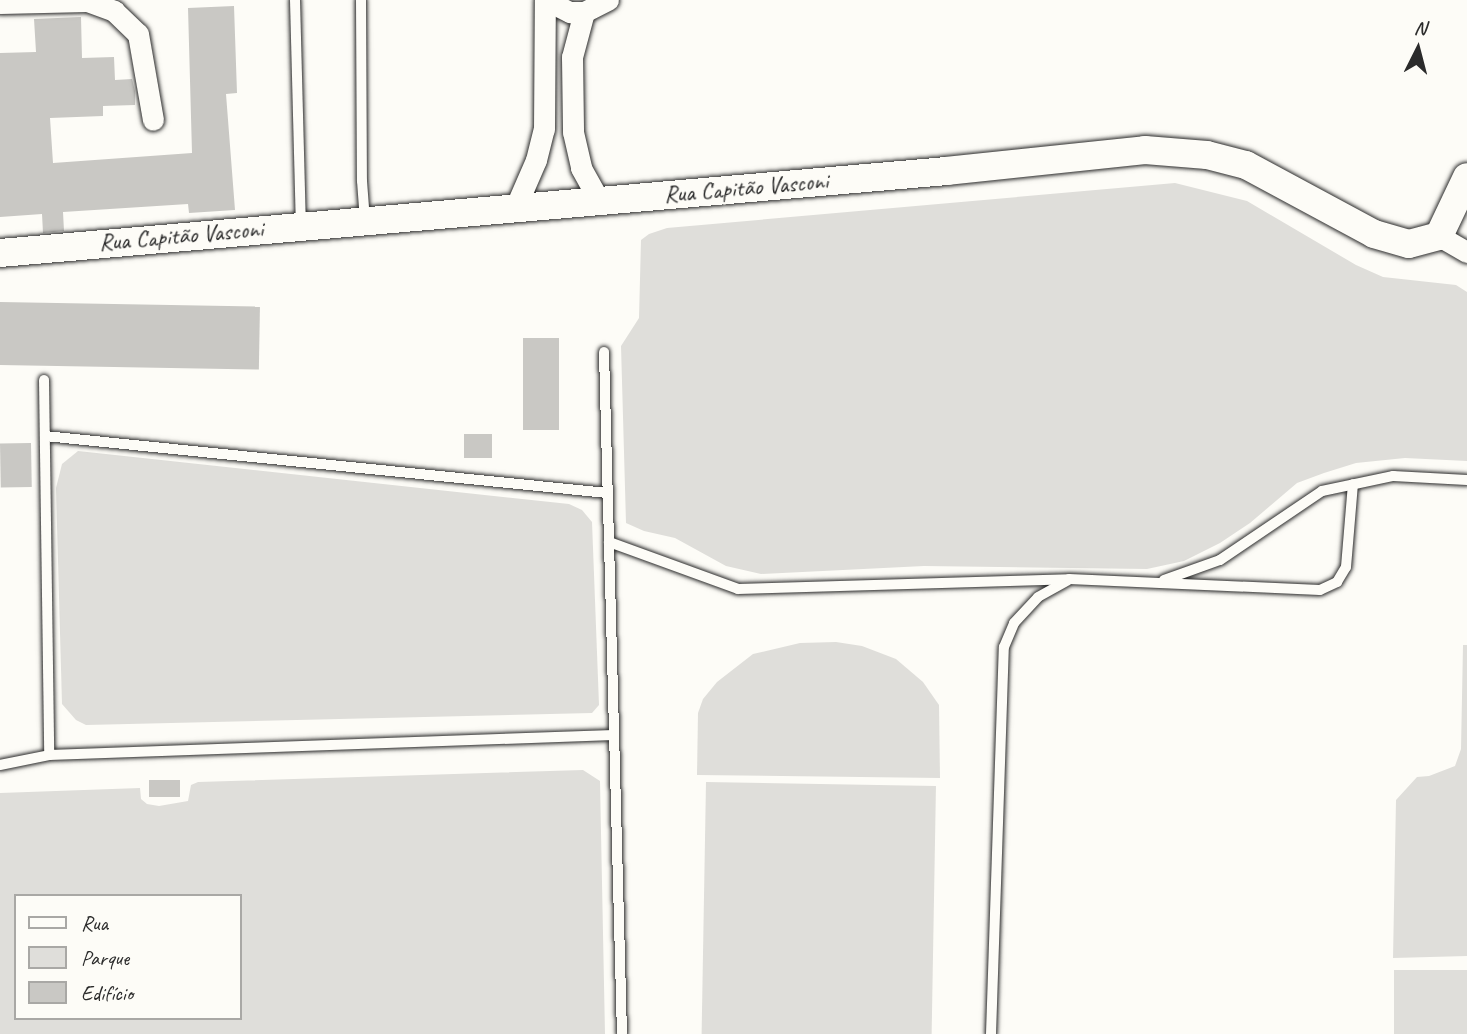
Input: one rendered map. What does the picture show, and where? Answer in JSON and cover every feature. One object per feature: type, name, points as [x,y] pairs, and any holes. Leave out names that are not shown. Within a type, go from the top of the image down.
[{"type":"street","points":[[516,206],[536,160],[544,129],[545,0],[570,12],[584,12],[608,0]]},
{"type":"street","points":[[0,3],[87,1],[114,11],[138,34],[153,120]]},
{"type":"street","points":[[584,12],[572,57],[573,132],[581,168],[599,200]]},
{"type":"street","points":[[546,56],[572,57]]},
{"type":"street","points":[[544,129],[573,132]]},
{"type":"street","name":"Rua Capitão Vasconi","points":[[0,253],[1145,150],[1208,155],[1246,165],[1374,234],[1409,244],[1438,236]]},
{"type":"street","points":[[1467,177],[1438,236],[1467,252]]},
{"type":"lane","points":[[295,0],[301,225]]},
{"type":"lane","points":[[361,0],[362,181],[365,221]]},
{"type":"lane","points":[[604,352],[622,1034]]},
{"type":"lane","points":[[44,380],[49,755]]},
{"type":"lane","points":[[45,436],[607,493]]},
{"type":"lane","points":[[1150,583],[1220,560],[1322,491],[1393,476],[1467,480]]},
{"type":"lane","points":[[609,542],[738,589],[1069,579],[1320,590],[1337,582],[1346,567],[1353,484]]},
{"type":"lane","points":[[991,1034],[1004,647],[1014,623],[1038,597],[1069,579]]},
{"type":"lane","points":[[0,765],[49,755],[614,735]]},
{"type":"green space","points":[[1175,183],[1247,201],[1356,265],[1383,277],[1456,285],[1467,292],[1467,461],[1405,458],[1356,463],[1324,473],[1297,483],[1250,523],[1220,543],[1184,561],[1147,569],[924,566],[761,574],[726,566],[675,538],[644,531],[626,523],[621,346],[639,318],[641,240],[649,234],[667,228]]},
{"type":"green space","points":[[78,451],[569,504],[582,510],[592,522],[599,705],[592,713],[86,725],[76,720],[62,704],[56,488],[62,464]]},
{"type":"green space","points":[[836,642],[862,646],[896,659],[923,682],[939,705],[940,778],[697,775],[698,713],[703,699],[717,682],[753,654],[800,643]]},
{"type":"green space","points":[[1463,645],[1467,645],[1467,956],[1393,958],[1396,800],[1417,777],[1429,776],[1455,766],[1461,749]]},
{"type":"green space","points":[[583,770],[600,781],[605,1034],[0,1034],[0,793],[140,788],[141,799],[147,804],[159,806],[188,801],[191,785],[198,782]]},
{"type":"green space","points":[[706,782],[936,786],[932,1034],[702,1034]]},
{"type":"green space","points":[[1394,970],[1467,970],[1467,1034],[1394,1034]]},
{"type":"building","points":[[234,6],[237,93],[226,94],[235,210],[189,213],[188,204],[63,212],[64,231],[43,233],[42,214],[0,217],[0,53],[36,52],[34,19],[81,17],[82,58],[114,57],[115,80],[132,79],[135,91],[135,105],[103,106],[103,116],[50,118],[53,163],[192,153],[188,8]]},
{"type":"building","points":[[0,302],[260,307],[259,370],[0,365]]},
{"type":"building","points":[[523,338],[559,338],[559,430],[523,430]]},
{"type":"building","points":[[464,434],[492,434],[492,458],[464,458]]},
{"type":"building","points":[[31,443],[32,487],[1,488],[0,444]]},
{"type":"building","points":[[149,780],[180,780],[180,797],[149,797]]}]
